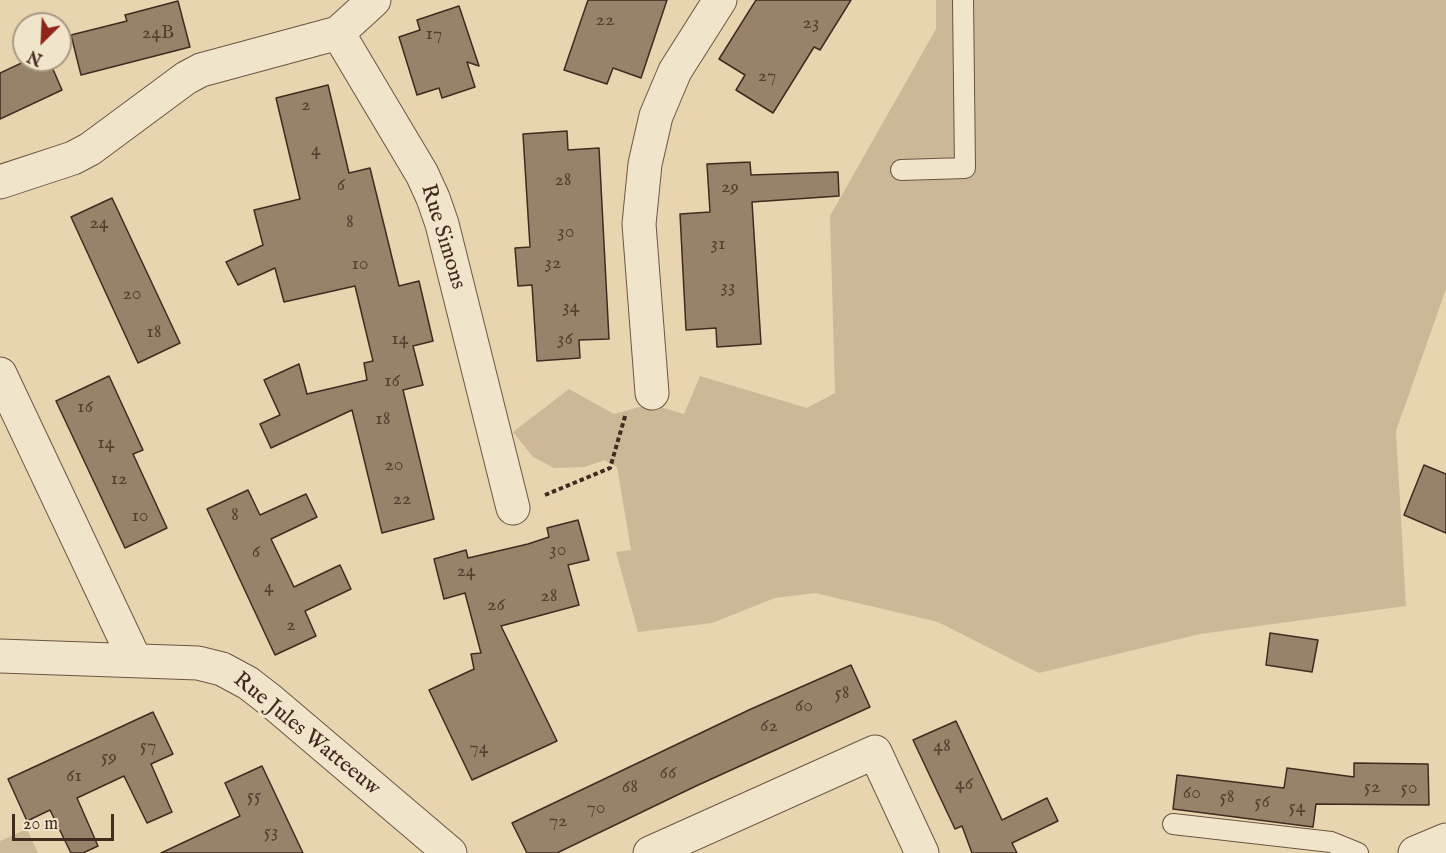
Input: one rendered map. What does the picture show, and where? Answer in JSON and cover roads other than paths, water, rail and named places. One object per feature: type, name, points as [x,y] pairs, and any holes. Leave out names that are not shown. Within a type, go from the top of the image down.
[{"type":"street","points":[[0,182],[73,158],[90,149],[186,78],[201,70],[338,33],[374,0]]},
{"type":"street","points":[[652,393],[639,224],[645,164],[656,116],[675,71],[720,0]]},
{"type":"street","name":"Rue Simons","points":[[338,33],[422,174],[433,198],[442,224],[513,508]]},
{"type":"street","points":[[0,374],[135,660]]},
{"type":"street","name":"Rue Jules Watteeuw","points":[[0,656],[198,663],[222,669],[248,683],[450,853]]},
{"type":"street","points":[[650,853],[875,752],[922,853]]},
{"type":"street","points":[[1415,853],[1446,840]]},
{"type":"lane","points":[[902,170],[965,168],[963,0]]},
{"type":"lane","points":[[1173,824],[1331,842],[1358,853]]}]
